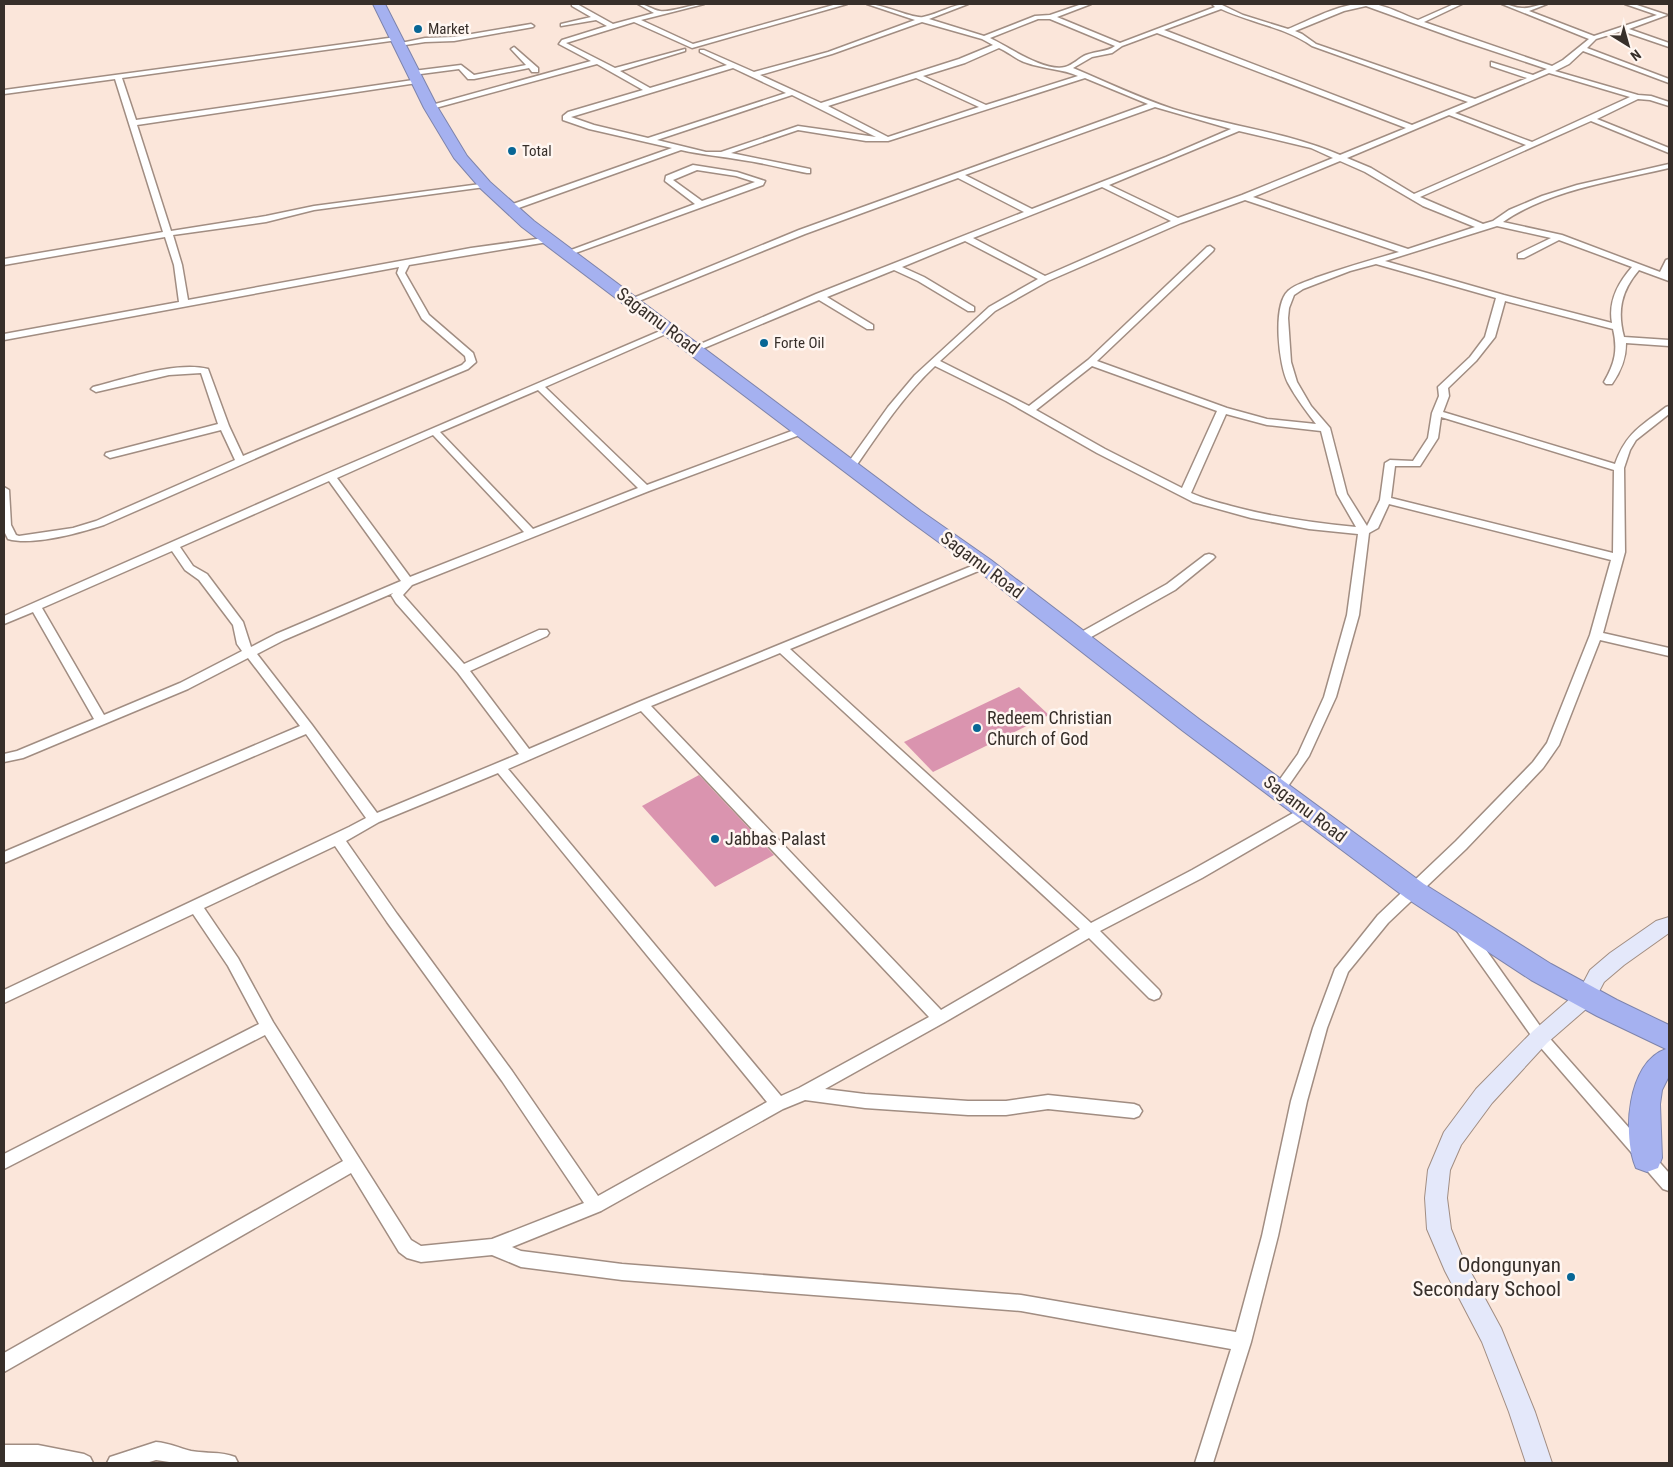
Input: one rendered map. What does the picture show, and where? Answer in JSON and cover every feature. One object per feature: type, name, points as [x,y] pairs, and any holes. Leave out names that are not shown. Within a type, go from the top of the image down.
[{"type":"highway","name":"Sagamu Road","points":[[379,4],[431,108],[461,158],[485,185],[548,239],[850,467],[984,565],[1191,725],[1415,891],[1541,972],[1586,997],[1669,1038]]},
{"type":"highway","points":[[1647,1158],[1645,1103],[1650,1083],[1664,1063],[1669,1060]]},
{"type":"street","points":[[641,4],[659,13]]},
{"type":"street","points":[[648,90],[614,70],[562,44],[564,41],[612,26],[701,4]]},
{"type":"street","points":[[634,20],[692,46],[844,4]]},
{"type":"street","points":[[870,4],[984,38],[1027,61],[1071,70],[1169,110],[1238,129],[1299,142],[1379,176],[1413,197],[1443,212],[1482,227]]},
{"type":"street","points":[[947,4],[955,7]]},
{"type":"street","points":[[752,74],[830,53],[965,4]]},
{"type":"street","points":[[1064,4],[1071,9]]},
{"type":"street","points":[[984,38],[1037,17],[1051,17],[1088,4]]},
{"type":"street","points":[[1289,31],[1342,9],[1366,4],[1551,70],[1637,97],[1651,98],[1669,104]]},
{"type":"street","points":[[1418,22],[1459,4]]},
{"type":"street","points":[[1505,4],[1594,38]]},
{"type":"street","points":[[1524,10],[1544,4]]},
{"type":"street","points":[[1628,4],[1666,16]]},
{"type":"street","points":[[574,5],[612,26]]},
{"type":"street","points":[[1065,70],[1089,56],[1112,52],[1120,45],[1218,6],[1241,16],[1289,31],[1306,39],[1309,43],[1330,51],[1473,101]]},
{"type":"street","points":[[850,467],[891,409],[918,377],[992,309],[1046,279],[1178,221],[1245,197],[1551,70],[1566,62],[1594,38],[1666,16]]},
{"type":"street","points":[[1051,17],[1120,45]]},
{"type":"street","points":[[563,25],[595,18]]},
{"type":"street","points":[[4,92],[398,42],[454,38],[532,28]]},
{"type":"street","points":[[1623,29],[1669,45]]},
{"type":"street","points":[[1157,30],[1412,127]]},
{"type":"street","points":[[821,106],[962,61],[999,45]]},
{"type":"street","points":[[514,48],[530,66],[544,77]]},
{"type":"street","points":[[1583,49],[1669,81]]},
{"type":"street","points":[[614,70],[682,50]]},
{"type":"street","points":[[702,51],[888,139]]},
{"type":"street","points":[[431,108],[597,62]]},
{"type":"street","points":[[1494,64],[1532,78]]},
{"type":"street","points":[[132,123],[415,77],[461,67],[471,77],[474,77],[530,66]]},
{"type":"street","points":[[732,66],[571,114],[566,118],[574,122],[712,155],[722,154],[798,128],[866,139],[888,139],[984,106],[1084,76]]},
{"type":"street","points":[[918,76],[984,106]]},
{"type":"street","points":[[118,77],[178,265],[184,304]]},
{"type":"street","points":[[649,140],[792,93]]},
{"type":"street","points":[[1413,197],[1592,119],[1637,97]]},
{"type":"street","points":[[631,301],[802,232],[1156,104]]},
{"type":"street","points":[[1447,112],[1532,145]]},
{"type":"street","points":[[1592,119],[1669,151]]},
{"type":"street","points":[[694,348],[894,266],[1174,157],[1238,129]]},
{"type":"street","points":[[510,208],[681,148]]},
{"type":"street","points":[[722,154],[807,171]]},
{"type":"street","points":[[1279,789],[1290,777],[1303,756],[1330,697],[1353,616],[1364,531],[1342,494],[1325,428],[1307,407],[1292,382],[1286,362],[1283,318],[1284,308],[1290,294],[1300,287],[1374,260],[1409,252],[1496,223],[1512,212],[1546,198],[1580,187],[1669,166]]},
{"type":"street","points":[[567,253],[760,183],[761,181],[696,167],[669,178],[669,181],[701,204]]},
{"type":"street","points":[[959,174],[1031,212]]},
{"type":"street","points":[[1102,184],[1178,221]]},
{"type":"street","points":[[4,262],[266,219],[314,208],[485,185]]},
{"type":"street","points":[[1245,197],[1409,252]]},
{"type":"street","points":[[1496,223],[1526,228],[1559,238],[1666,277],[1669,262]]},
{"type":"street","points":[[966,238],[1046,279]]},
{"type":"street","points":[[1521,256],[1559,238]]},
{"type":"street","points":[[4,337],[386,267],[403,268],[548,239]]},
{"type":"street","points":[[1029,411],[1091,362],[1210,249]]},
{"type":"street","points":[[1374,260],[1501,297],[1617,327]]},
{"type":"street","points":[[894,266],[921,279],[971,309]]},
{"type":"street","points":[[1609,382],[1619,365],[1621,340],[1614,312],[1617,296],[1637,266]]},
{"type":"street","points":[[4,490],[6,525],[12,537],[26,538],[74,531],[100,523],[290,439],[465,367],[471,362],[470,355],[425,317],[403,268]]},
{"type":"street","points":[[819,296],[870,327]]},
{"type":"street","points":[[934,362],[1009,399],[1197,500],[1251,516],[1309,526],[1364,531],[1373,528],[1377,523],[1385,500],[1390,463],[1409,465],[1419,461],[1433,438],[1437,413],[1444,396],[1443,387],[1473,359],[1490,337],[1501,297]]},
{"type":"street","points":[[4,620],[330,476],[670,330]]},
{"type":"street","points":[[1621,340],[1669,343]]},
{"type":"street","points":[[1091,362],[1223,410],[1267,422],[1325,428]]},
{"type":"street","points":[[96,389],[185,370],[201,369],[207,374],[224,426],[240,462]]},
{"type":"street","points":[[539,386],[645,489]]},
{"type":"street","points":[[1204,1463],[1242,1342],[1270,1236],[1299,1101],[1320,1028],[1342,969],[1383,919],[1415,891],[1516,789],[1553,745],[1596,635],[1618,558],[1619,468],[1625,450],[1632,438],[1669,409]]},
{"type":"street","points":[[1185,494],[1223,410]]},
{"type":"street","points":[[1437,413],[1619,468]]},
{"type":"street","points":[[110,455],[224,426]]},
{"type":"street","points":[[434,431],[532,534]]},
{"type":"street","points":[[4,758],[18,755],[184,686],[317,620],[408,582],[645,489],[802,431]]},
{"type":"street","points":[[330,476],[408,582]]},
{"type":"street","points":[[1385,500],[1618,558]]},
{"type":"street","points":[[174,546],[189,568],[203,577],[236,619],[243,644],[308,728],[374,819]]},
{"type":"street","points":[[1080,638],[1172,587],[1209,557]]},
{"type":"street","points":[[4,997],[374,819],[500,768],[643,705],[984,565]]},
{"type":"street","points":[[408,582],[397,595],[462,670],[527,755]]},
{"type":"street","points":[[36,606],[101,720]]},
{"type":"street","points":[[462,670],[543,632]]},
{"type":"street","points":[[1596,635],[1669,652]]},
{"type":"street","points":[[782,648],[1090,930],[1154,994]]},
{"type":"street","points":[[643,705],[940,1018]]},
{"type":"street","points":[[4,858],[308,728]]},
{"type":"street","points":[[500,768],[778,1104]]},
{"type":"street","points":[[196,906],[233,962],[268,1026],[404,1246],[412,1252],[421,1254],[492,1247],[595,1206],[778,1104],[804,1093],[940,1018],[1090,930],[1197,874],[1306,811]]},
{"type":"street","points":[[337,838],[392,918],[507,1076],[595,1206]]},
{"type":"street","points":[[1455,917],[1540,1037],[1669,1184]]},
{"type":"street","points":[[1539,1463],[1522,1412],[1492,1336],[1453,1264],[1439,1229],[1436,1198],[1439,1170],[1452,1139],[1484,1096],[1540,1037],[1586,997],[1597,976],[1617,959],[1663,927],[1669,925]]},
{"type":"street","points":[[4,1162],[268,1026]]},
{"type":"street","points":[[804,1093],[865,1101],[968,1108],[1006,1108],[1048,1102],[1134,1111]]},
{"type":"street","points":[[4,1363],[354,1163]]},
{"type":"street","points":[[492,1247],[521,1259],[622,1272],[1021,1303],[1242,1342]]},
{"type":"street","points":[[116,1463],[156,1451],[173,1453],[192,1460],[229,1463]]},
{"type":"street","points":[[4,1454],[38,1454],[84,1463]]},
{"type":"building","name":"Redeem Christian Church of God","points":[[1019,687],[1049,715],[933,772],[904,742]]},
{"type":"building","name":"Jabbas Palast","points":[[699,775],[774,855],[715,887],[642,806]]},
{"type":"place","name":"Market","points":[[418,29]]},
{"type":"place","name":"Total","points":[[512,151]]},
{"type":"place","name":"Forte Oil","points":[[764,343]]},
{"type":"place","name":"Redeem Christian Church of God","points":[[977,728]]},
{"type":"place","name":"Jabbas Palast","points":[[715,839]]},
{"type":"place","name":"Odongunyan Secondary School","points":[[1571,1277]]}]
